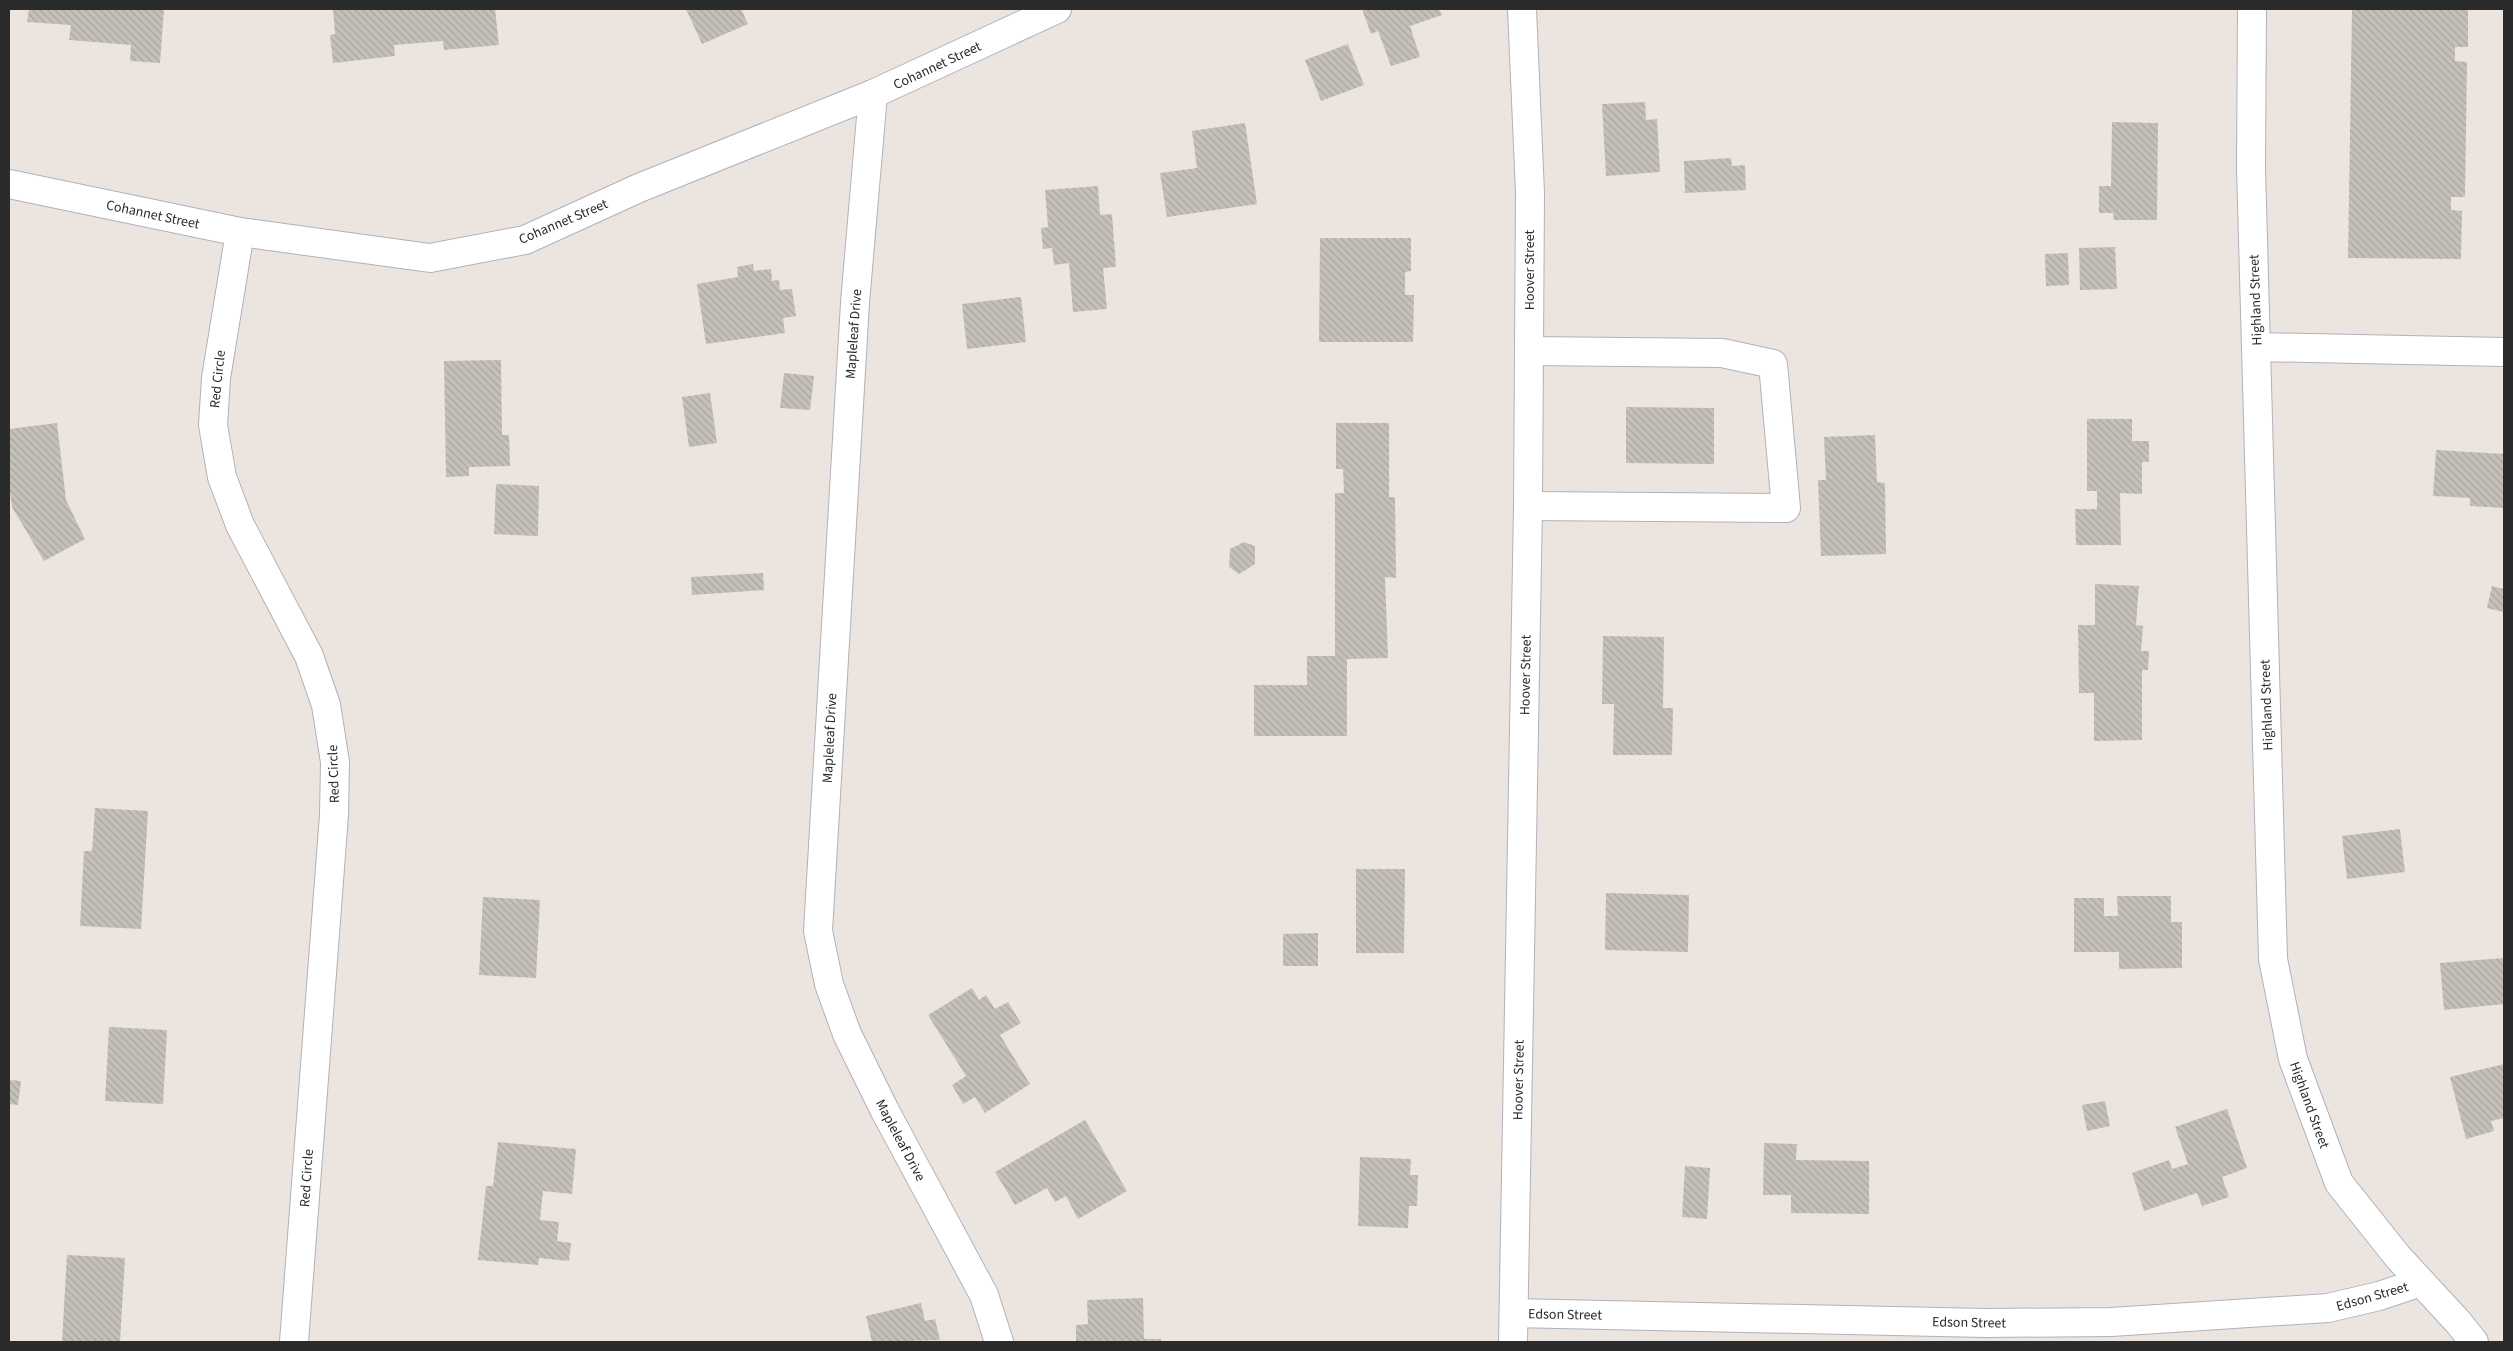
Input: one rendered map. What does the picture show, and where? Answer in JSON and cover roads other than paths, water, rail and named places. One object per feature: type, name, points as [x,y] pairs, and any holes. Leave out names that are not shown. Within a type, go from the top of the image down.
[{"type":"street","name":"Cohannet Street","points":[[9,184],[240,232],[430,258],[525,240],[639,188],[873,94],[1056,9]]},
{"type":"street","name":"Hoover Street","points":[[1513,1342],[1528,506],[1530,193],[1522,9]]},
{"type":"street","name":"Highland Street","points":[[2252,9],[2251,168],[2273,959],[2293,1059],[2339,1183],[2421,1282],[2474,1342]]},
{"type":"street","name":"Mapleleaf Drive","points":[[873,94],[855,303],[818,931],[829,984],[847,1034],[885,1111],[984,1296],[999,1342]]},
{"type":"street","name":"Red Circle","points":[[240,232],[216,378],[213,425],[222,477],[240,525],[309,656],[326,705],[335,762],[334,816],[294,1342]]},
{"type":"street","points":[[2256,347],[2504,352]]},
{"type":"street","points":[[1528,506],[1786,508],[1773,364],[1722,353],[1529,351]]},
{"type":"street","name":"Edson Street","points":[[1514,1313],[1986,1333],[2111,1322],[2328,1308],[2379,1296],[2421,1282]]}]
